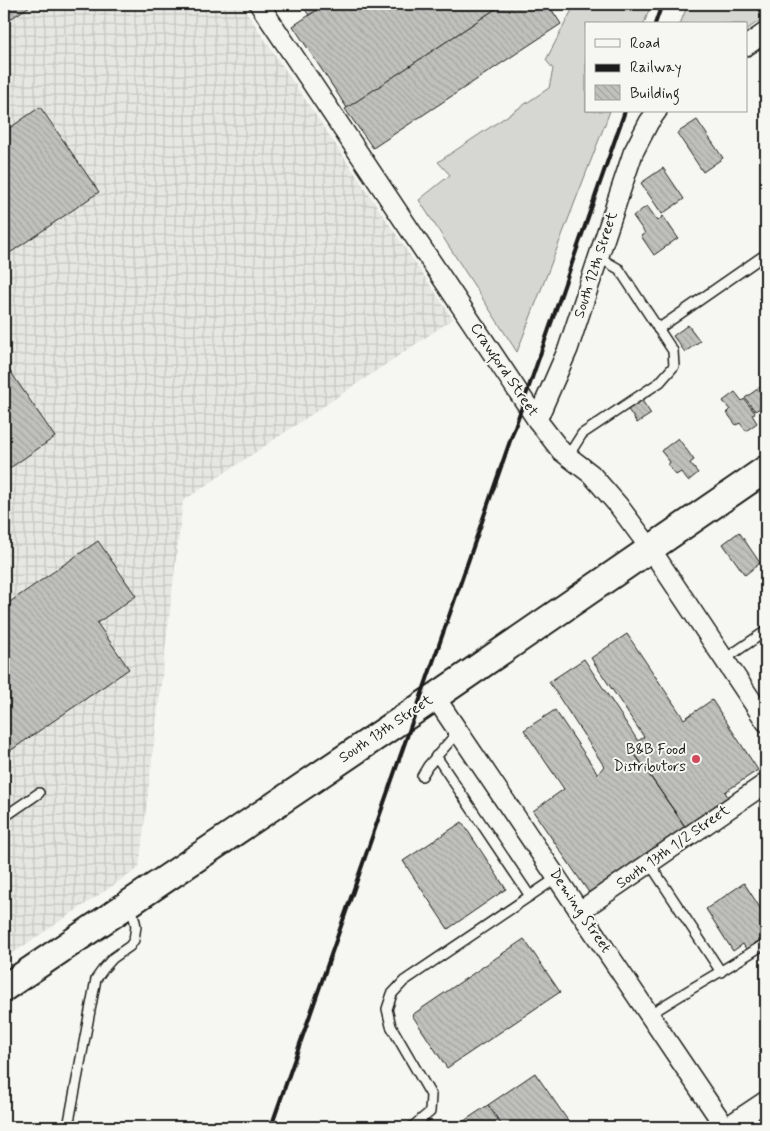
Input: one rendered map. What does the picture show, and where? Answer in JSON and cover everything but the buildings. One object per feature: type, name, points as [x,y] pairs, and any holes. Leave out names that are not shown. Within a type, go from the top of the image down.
[{"type":"main road","name":"South 13th Street","points":[[4,988],[766,469]]},
{"type":"street","name":"Crawford Street","points":[[259,4],[538,420],[561,451],[591,474],[618,505],[650,548],[766,722]]},
{"type":"street","points":[[748,45],[766,32]]},
{"type":"street","name":"South 12th Street","points":[[538,420],[568,349],[633,153],[649,122],[657,112]]},
{"type":"street","name":"Deming Street","points":[[435,696],[726,1127]]},
{"type":"street","name":"South 13th 1/2 Street","points":[[580,911],[766,783]]},
{"type":"street","points":[[726,1127],[766,1101]]},
{"type":"lane","points":[[658,329],[766,254]]},
{"type":"lane","points":[[568,456],[582,434],[660,382],[674,366],[672,350],[619,269],[598,257]]},
{"type":"lane","points":[[725,659],[766,631]]},
{"type":"lane","points":[[422,776],[436,756],[458,732]]},
{"type":"lane","points":[[436,756],[530,896]]},
{"type":"lane","points":[[4,817],[39,793]]},
{"type":"lane","points":[[650,864],[721,972]]},
{"type":"lane","points":[[412,1127],[430,1112],[431,1095],[391,1026],[387,1009],[392,994],[404,982],[558,877]]},
{"type":"lane","points":[[68,1127],[96,979],[108,963],[130,946],[136,933],[130,902]]},
{"type":"lane","points":[[650,1015],[766,943]]},
{"type":"shaded area","points":[[4,4],[241,4],[453,319],[183,501],[139,868],[4,959]]},
{"type":"shaded area","points":[[575,4],[651,4],[645,22],[585,22],[585,112],[610,112],[517,352],[419,200],[450,175],[438,162],[549,88],[553,69],[546,60]]},
{"type":"shaded area","points":[[688,4],[766,4],[766,16],[748,29],[748,22],[681,22]]},
{"type":"railway","points":[[656,22],[662,4]]},
{"type":"railway","points":[[271,1127],[625,112]]},
{"type":"place","name":"B&B Food Distributors","points":[[696,759]]}]
